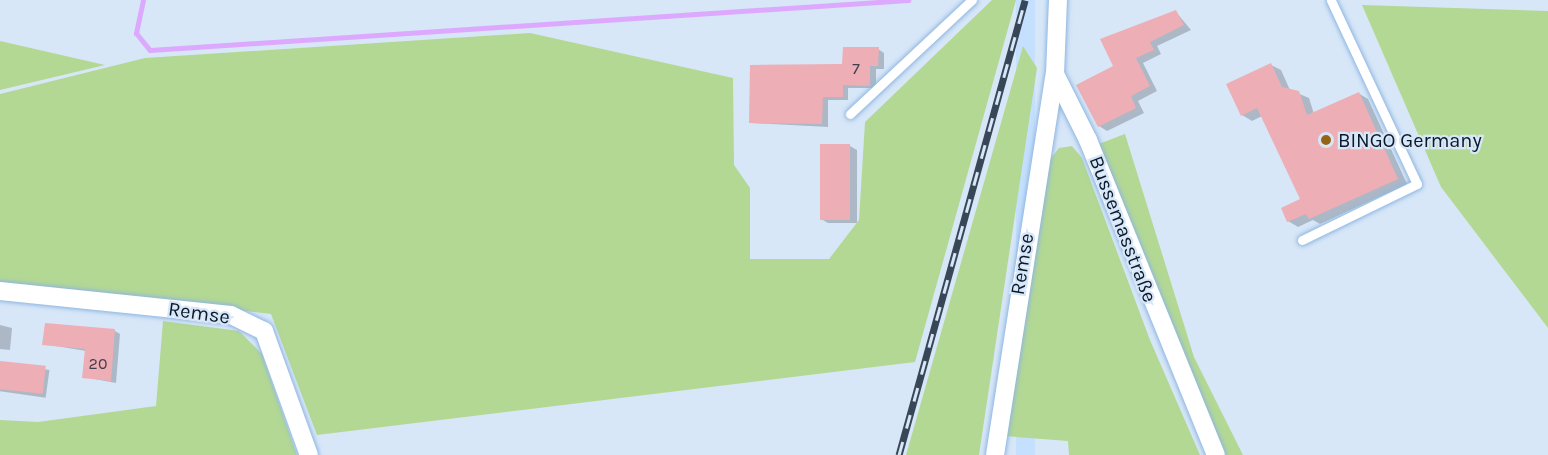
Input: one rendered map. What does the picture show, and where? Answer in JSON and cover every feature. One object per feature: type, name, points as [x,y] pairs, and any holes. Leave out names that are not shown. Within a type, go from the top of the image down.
[{"type":"street","name":"Bussemasstraße","points":[[1058,0],[1055,74],[1088,140],[1216,455]]},
{"type":"street","name":"Remse","points":[[995,455],[1055,74]]},
{"type":"street","name":"Remse","points":[[0,291],[231,315],[264,331],[309,455]]},
{"type":"lane","points":[[850,114],[972,0]]},
{"type":"lane","points":[[1302,240],[1417,184],[1331,0]]},
{"type":"shaded area","points":[[1016,0],[1035,0],[1035,455],[1016,455]]},
{"type":"green space","points":[[992,0],[1016,0],[915,362],[317,435],[271,314],[0,282],[0,94],[145,58],[530,33],[733,78],[734,165],[750,188],[750,259],[829,259],[859,220],[865,122]]},
{"type":"green space","points":[[1362,5],[1548,11],[1548,328],[1441,187]]},
{"type":"green space","points":[[0,41],[105,65],[0,90]]},
{"type":"green space","points":[[1023,46],[1037,68],[979,455],[906,455]]},
{"type":"green space","points":[[1125,134],[1194,357],[1243,455],[1225,455],[1203,410],[1096,145]]},
{"type":"green space","points":[[1072,146],[1082,158],[1150,340],[1200,455],[1069,455],[1068,441],[1004,436],[1047,163],[1059,148]]},
{"type":"green space","points":[[163,321],[239,331],[262,354],[297,455],[0,455],[0,420],[38,422],[156,406]]},
{"type":"building","points":[[1176,10],[1184,25],[1150,42],[1154,50],[1136,58],[1150,86],[1131,96],[1136,108],[1098,127],[1076,85],[1113,66],[1100,39]]},
{"type":"building","points":[[843,47],[879,47],[878,66],[870,66],[870,86],[843,85],[843,97],[823,97],[822,124],[749,123],[750,65],[842,64]]},
{"type":"building","points":[[1271,63],[1282,87],[1299,91],[1307,115],[1359,92],[1398,179],[1309,219],[1306,214],[1287,222],[1281,208],[1300,199],[1257,108],[1241,116],[1226,84]]},
{"type":"building","points":[[820,144],[850,144],[850,220],[820,220]]},
{"type":"building","points":[[45,323],[115,329],[111,381],[82,378],[85,349],[42,345]]},
{"type":"building","points":[[0,361],[46,366],[43,394],[0,389]]},
{"type":"waterway","points":[[143,0],[136,33],[150,50],[908,0]]},
{"type":"railway","points":[[899,455],[1025,0]]},
{"type":"place","name":"BINGO Germany","points":[[1326,140]]}]
